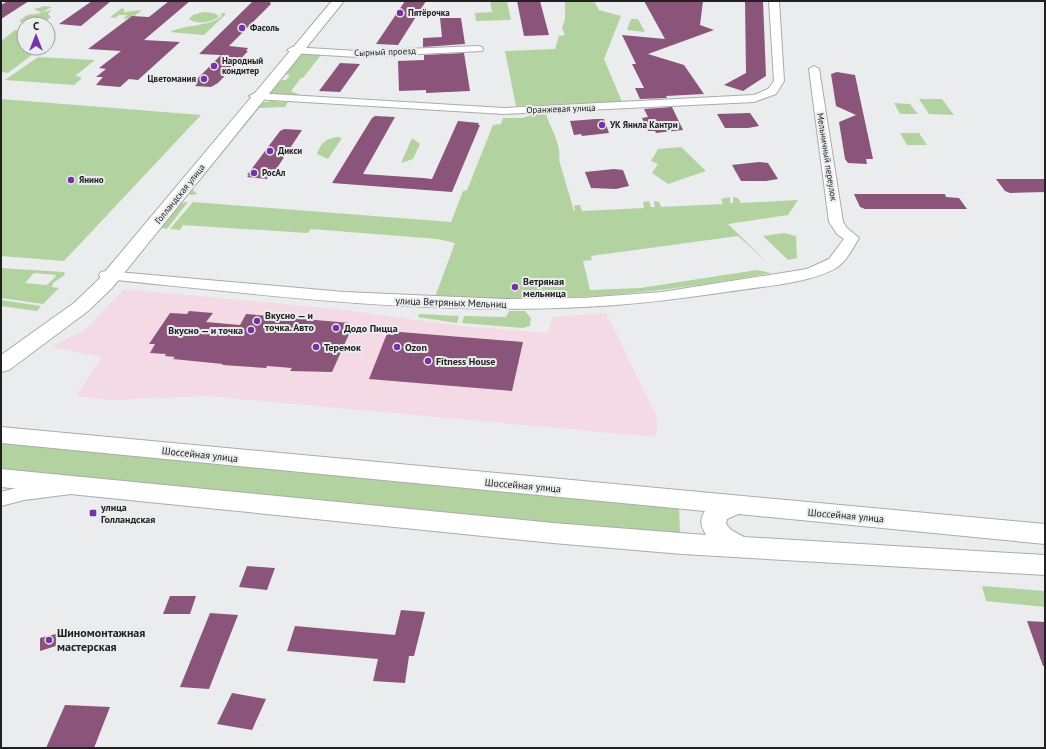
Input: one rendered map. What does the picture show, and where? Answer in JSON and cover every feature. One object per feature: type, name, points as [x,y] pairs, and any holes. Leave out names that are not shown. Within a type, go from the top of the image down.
[{"type":"main road","name":"Голландская улица","points":[[1,365],[81,307],[110,275],[333,1]]},
{"type":"main road","name":"Голландская улица","points":[[294,50],[338,1]]},
{"type":"main road","name":"Голландская улица","points":[[1,358],[32,338],[110,275]]},
{"type":"main road","name":"Шоссейная улица","points":[[5,434],[1045,534]]},
{"type":"main road","points":[[1,478],[545,532],[682,544],[1045,565]]},
{"type":"main road","points":[[680,500],[697,509],[704,523],[703,530],[698,537],[682,544]]},
{"type":"main road","points":[[738,505],[728,506],[720,510],[715,516],[713,523],[716,531],[722,538],[742,547]]},
{"type":"street","name":"Оранжевая улица","points":[[257,96],[504,111],[735,102],[757,98],[775,89],[779,81],[774,1]]},
{"type":"street","name":"Сырный проезд","points":[[294,50],[357,54],[478,49]]},
{"type":"street","name":"Мельничный переулок","points":[[814,69],[836,222],[842,231],[852,238]]},
{"type":"street","name":"улица Ветряных Мельниц","points":[[110,275],[435,303],[576,303],[672,296],[804,273],[831,264],[837,260],[852,238]]},
{"type":"street","points":[[1,499],[24,493],[85,486]]},
{"type":"shaded area","points":[[124,289],[337,309],[459,326],[548,333],[552,317],[606,313],[657,417],[656,437],[207,396],[111,400],[76,396],[102,357],[51,347],[85,330]]},
{"type":"green space","points":[[565,1],[594,1],[599,10],[621,16],[604,59],[622,102],[516,106],[505,51],[555,49],[559,36],[565,35],[562,28],[565,19]]},
{"type":"green space","points":[[490,2],[507,2],[511,20],[476,21],[475,13],[492,12]]},
{"type":"green space","points":[[45,6],[52,7],[42,12],[52,10],[48,14],[50,16],[26,16],[42,13],[34,9]]},
{"type":"green space","points":[[122,8],[125,10],[123,12],[142,10],[132,18],[123,19],[127,15],[119,15],[115,18],[110,17]]},
{"type":"green space","points":[[203,12],[214,13],[219,16],[209,22],[200,23],[189,19],[193,15]]},
{"type":"green space","points":[[220,14],[226,14],[204,35],[170,32],[176,29],[217,20],[222,16]]},
{"type":"green space","points":[[631,19],[638,19],[645,32],[627,30]]},
{"type":"green space","points":[[16,30],[16,56],[30,56],[8,73],[1,72],[1,41]]},
{"type":"green space","points":[[301,53],[330,55],[321,55],[291,91],[300,95],[299,96],[268,93],[282,80],[286,80],[290,75],[285,74]]},
{"type":"green space","points":[[38,57],[95,60],[75,76],[81,77],[81,79],[74,85],[5,80]]},
{"type":"green space","name":"Янино","points":[[1,99],[201,115],[64,261],[1,256]]},
{"type":"green space","points":[[919,99],[942,99],[954,115],[929,114]]},
{"type":"green space","points":[[271,101],[288,102],[285,107],[259,108],[192,190],[198,194],[191,195],[188,193],[260,103]]},
{"type":"green space","points":[[894,103],[910,104],[918,114],[900,114]]},
{"type":"green space","points":[[534,114],[546,114],[559,148],[559,160],[574,211],[574,205],[580,205],[582,211],[644,208],[643,202],[649,201],[651,207],[655,207],[654,201],[659,202],[661,207],[723,204],[721,199],[730,197],[730,203],[733,203],[733,197],[738,198],[741,203],[798,200],[788,215],[728,224],[770,265],[738,236],[591,256],[592,260],[583,261],[590,290],[640,288],[757,270],[771,273],[688,287],[604,296],[520,299],[435,297],[455,243],[438,239],[311,229],[308,233],[183,225],[180,230],[170,229],[193,202],[451,222],[463,191],[467,190],[493,125],[501,124],[503,118],[523,118]]},
{"type":"green space","points":[[900,133],[919,133],[927,145],[907,145]]},
{"type":"green space","points":[[337,137],[342,138],[328,159],[317,154],[324,142]]},
{"type":"green space","points":[[412,138],[420,144],[413,159],[401,163]]},
{"type":"green space","points":[[681,147],[706,171],[668,184],[652,173],[658,164],[651,161],[658,149]]},
{"type":"green space","points":[[188,202],[167,229],[158,227],[174,206]]},
{"type":"green space","points":[[785,233],[796,236],[797,258],[788,260],[763,236]]},
{"type":"green space","points":[[1,268],[64,272],[65,275],[53,283],[52,287],[59,288],[43,304],[1,298]],"holes":[[[34,273],[56,275],[47,285],[25,283]]]},
{"type":"green space","points":[[1,300],[41,306],[37,311],[1,306]]},
{"type":"green space","points":[[509,311],[525,311],[531,318],[530,326],[523,328],[462,323],[464,316],[506,317]]},
{"type":"green space","points":[[419,314],[459,316],[457,323],[418,317]]},
{"type":"green space","points":[[1,443],[679,508],[680,533],[554,524],[1,469]]},
{"type":"green space","points":[[982,586],[1045,591],[1045,607],[986,601]]},
{"type":"building","points":[[8,1],[29,1],[1,19],[1,5]]},
{"type":"building","points":[[92,1],[111,1],[81,26],[59,24]]},
{"type":"building","points":[[169,1],[190,1],[144,40],[180,42],[138,80],[129,79],[120,87],[96,85],[103,77],[96,77],[106,69],[99,68],[121,51],[88,49],[132,16],[149,17]]},
{"type":"building","points":[[253,1],[271,1],[271,4],[229,46],[248,48],[246,51],[248,51],[218,83],[211,87],[195,86],[197,84],[192,84],[221,55],[199,54]]},
{"type":"building","points":[[405,1],[426,1],[398,45],[376,44]]},
{"type":"building","points":[[517,1],[540,1],[549,35],[524,36]]},
{"type":"building","points":[[644,1],[703,1],[700,25],[714,30],[648,54],[684,65],[704,94],[640,99],[635,88],[644,88],[632,64],[636,64],[622,35],[665,39]]},
{"type":"building","points":[[745,1],[763,1],[766,76],[743,91],[724,85],[746,73]]},
{"type":"building","points":[[440,18],[461,18],[465,44],[423,47],[423,38],[442,37]]},
{"type":"building","points":[[464,53],[470,91],[426,93],[426,90],[399,91],[398,61],[424,60],[424,55]]},
{"type":"building","points":[[340,63],[360,64],[340,92],[319,91]]},
{"type":"building","points":[[837,72],[855,75],[873,159],[866,159],[867,164],[848,163],[845,159],[839,122],[856,115],[836,106],[831,74]]},
{"type":"building","points":[[672,107],[683,130],[656,133],[655,131],[648,131],[642,118],[648,117],[644,109]]},
{"type":"building","points":[[750,113],[759,126],[748,128],[725,128],[717,114]]},
{"type":"building","points":[[375,116],[395,117],[363,174],[432,179],[458,121],[479,123],[478,125],[480,125],[452,192],[332,183],[372,118]]},
{"type":"building","points":[[604,119],[609,133],[582,136],[581,134],[574,135],[570,121]]},
{"type":"building","points":[[284,129],[302,130],[273,174],[271,173],[267,179],[247,177],[280,131]]},
{"type":"building","points":[[759,162],[768,163],[778,179],[766,181],[741,181],[732,165]]},
{"type":"building","points":[[614,169],[623,170],[629,186],[616,189],[591,188],[585,172]]},
{"type":"building","points":[[996,179],[1045,179],[1045,192],[1010,193],[1005,191]]},
{"type":"building","points":[[854,194],[945,194],[946,197],[959,198],[967,209],[865,209],[860,207]]},
{"type":"building","points":[[189,311],[213,313],[206,322],[240,325],[246,314],[350,323],[346,332],[350,332],[332,372],[290,371],[292,368],[267,366],[266,368],[222,365],[223,364],[173,359],[175,357],[165,356],[166,354],[150,353],[155,344],[149,344],[170,313],[187,314]]},
{"type":"building","points":[[388,331],[523,342],[512,391],[369,379]]},
{"type":"building","points":[[247,566],[275,568],[267,590],[239,587]]},
{"type":"building","points":[[170,596],[196,596],[190,614],[163,614]]},
{"type":"building","points":[[401,610],[425,612],[414,656],[409,656],[405,683],[373,681],[378,659],[287,651],[295,626],[395,635]]},
{"type":"building","points":[[210,613],[238,615],[209,689],[180,687]]},
{"type":"building","points":[[1027,621],[1045,622],[1045,666],[1043,666]]},
{"type":"building","points":[[56,634],[56,646],[40,651],[40,638]]},
{"type":"building","points":[[232,693],[266,699],[252,730],[217,724]]},
{"type":"building","points":[[65,705],[110,707],[94,748],[46,748]]},
{"type":"place","name":"Пятёрочка","points":[[400,13]]},
{"type":"place","name":"Фасоль","points":[[242,28]]},
{"type":"place","name":"Народный кондитер","points":[[214,66]]},
{"type":"place","name":"Цветомания","points":[[204,79]]},
{"type":"place","name":"УК Янила Кантри","points":[[602,125]]},
{"type":"place","name":"Дикси","points":[[270,151]]},
{"type":"place","name":"РосАл","points":[[254,173]]},
{"type":"place","name":"Янино","points":[[71,180]]},
{"type":"place","name":"Ветряная мельница","points":[[515,287]]},
{"type":"place","name":"Вкусно — и точка. Авто","points":[[257,321]]},
{"type":"place","name":"Додо Пицца","points":[[336,328]]},
{"type":"place","name":"Вкусно — и точка","points":[[251,330]]},
{"type":"place","name":"Теремок","points":[[316,347]]},
{"type":"place","name":"Ozon","points":[[397,347]]},
{"type":"place","name":"Fitness House","points":[[428,361]]},
{"type":"place","name":"улица Голландская","points":[[93,513]]},
{"type":"place","name":"Шиномонтажная мастерская","points":[[49,640]]}]
